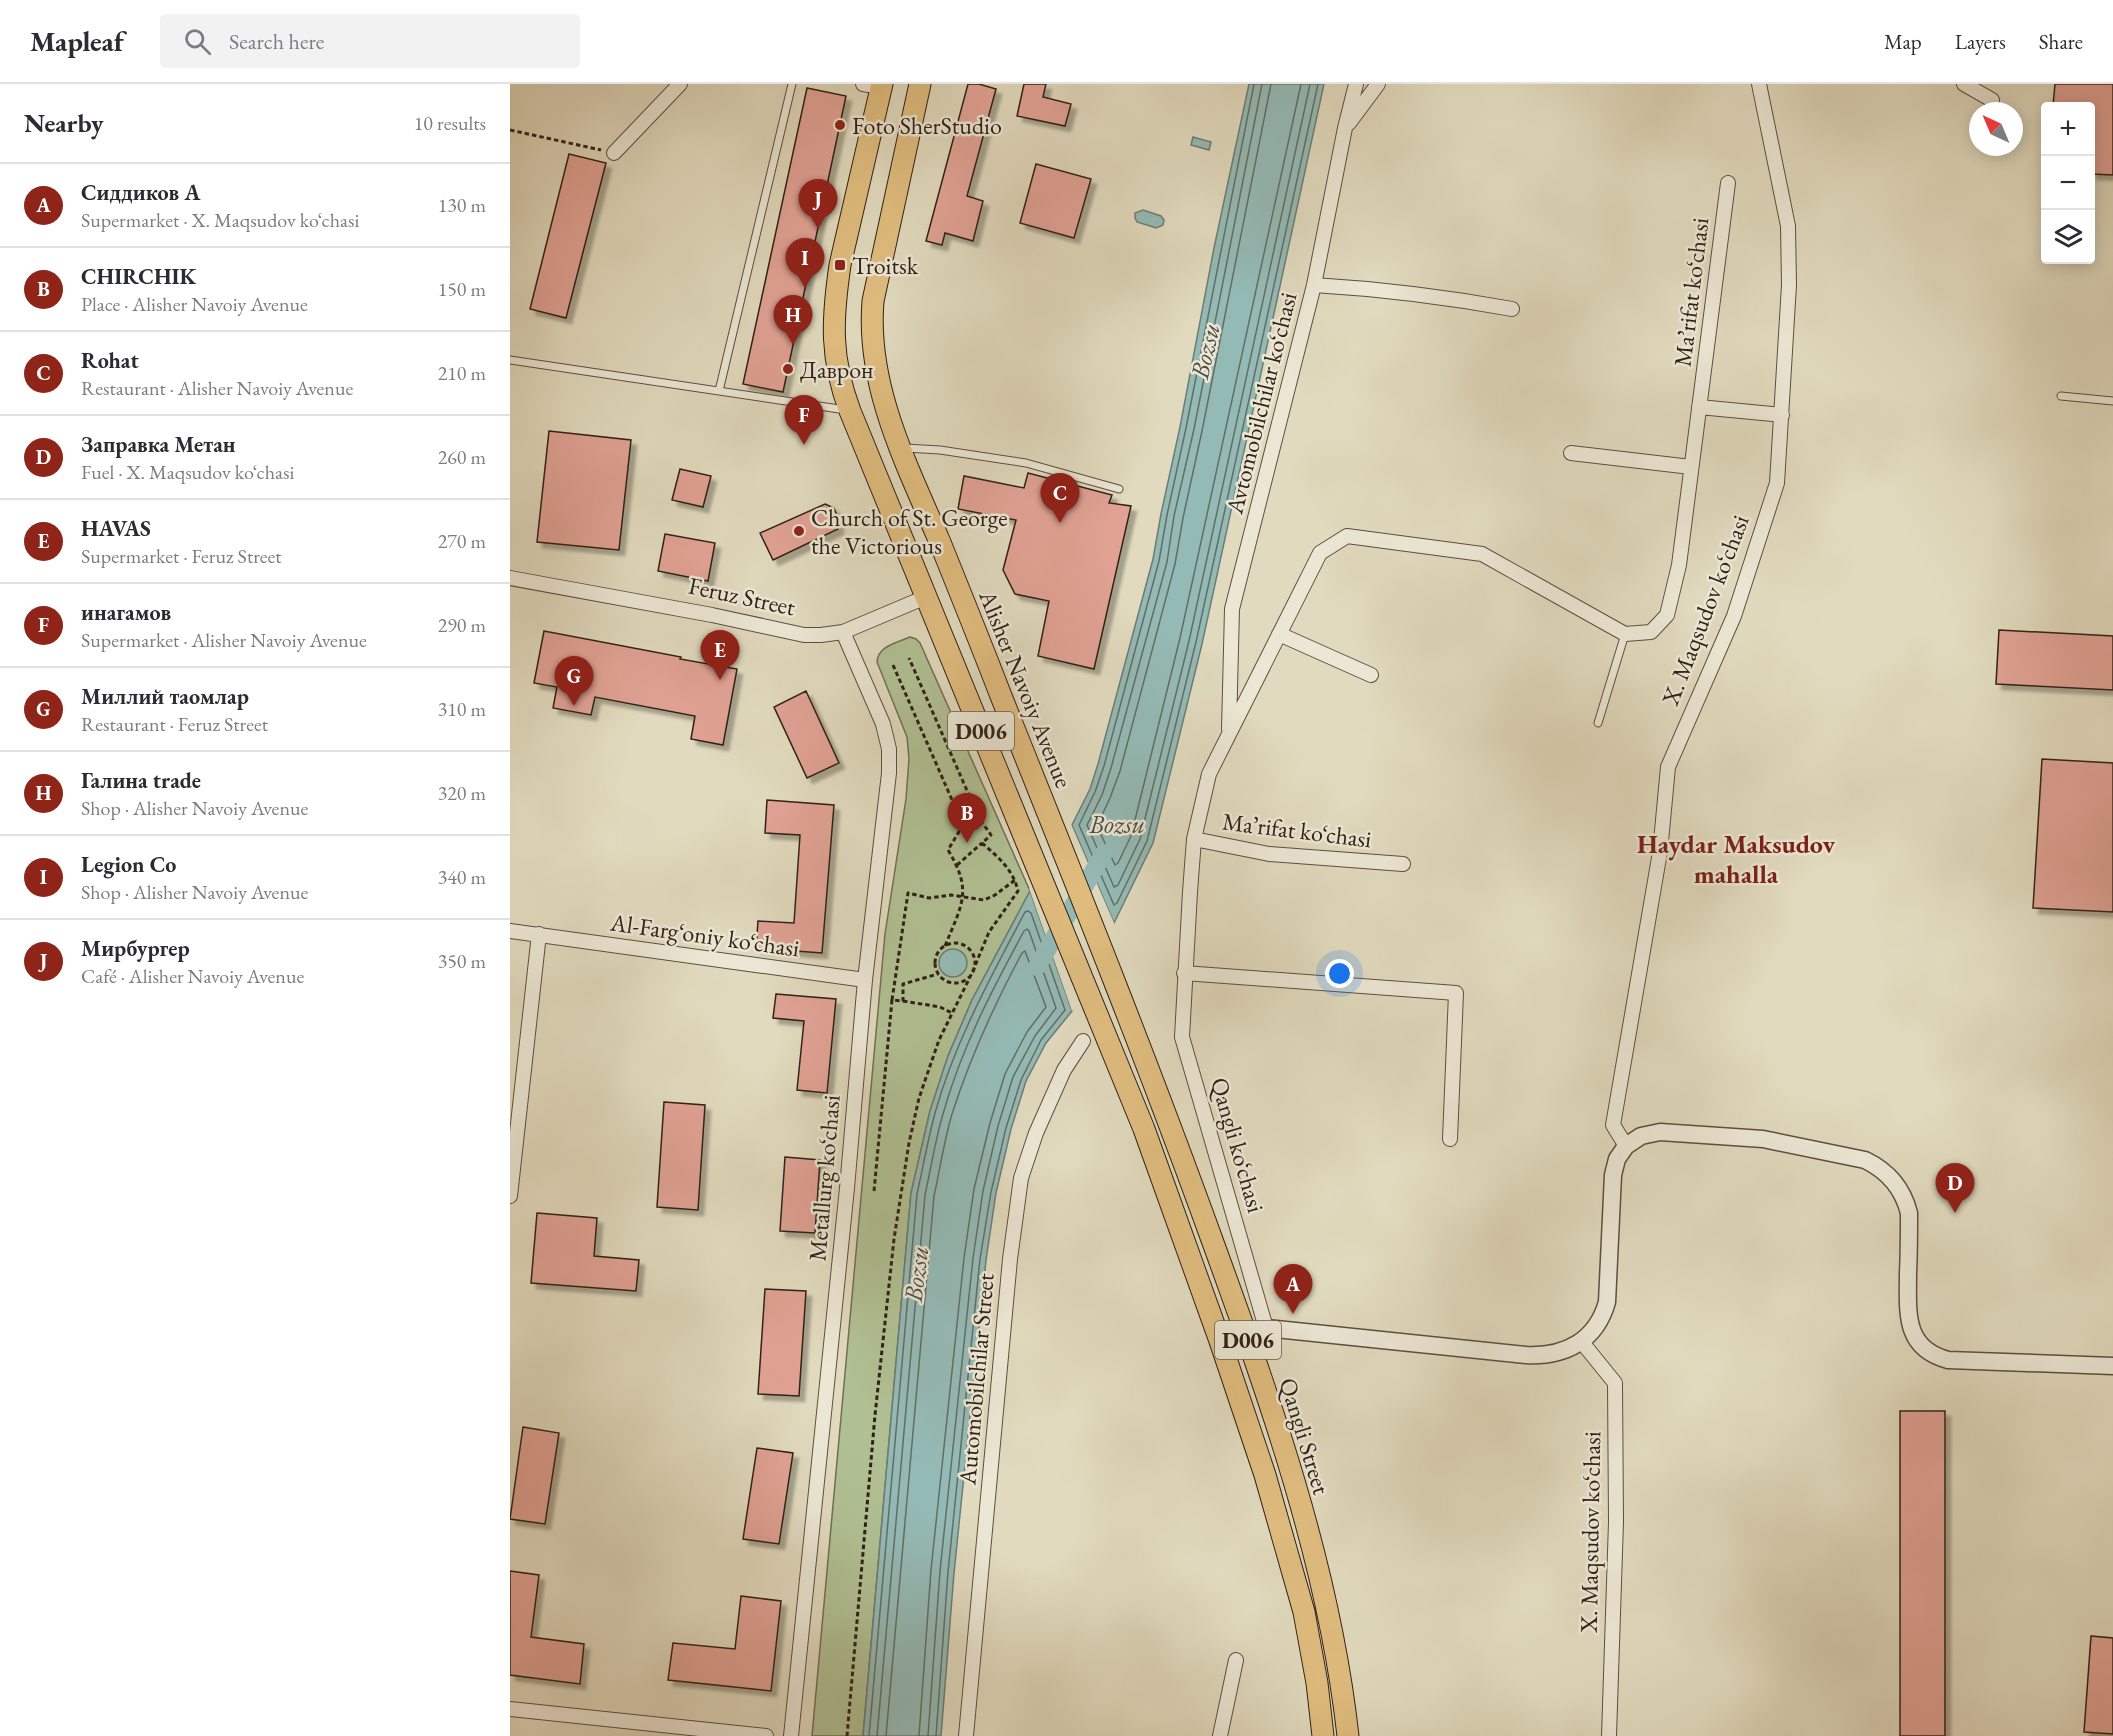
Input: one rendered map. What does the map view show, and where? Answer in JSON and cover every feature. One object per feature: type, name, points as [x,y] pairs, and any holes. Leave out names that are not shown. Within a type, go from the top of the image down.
[{"type":"main road","name":"Alisher Navoiy Avenue","points":[[920,84],[877,275],[872,314],[872,343],[877,378],[900,448],[957,584],[1105,957]]},
{"type":"main road","name":"D006","points":[[875,85],[840,265],[834,321],[836,362],[850,411],[926,597]]},
{"type":"main road","name":"Feruz Street","points":[[926,597],[957,584]]},
{"type":"main road","name":"Qangli Street","points":[[926,597],[1144,1130],[1220,1341],[1265,1475],[1304,1612],[1317,1683],[1323,1736]]},
{"type":"main road","name":"Qangli Street","points":[[1105,957],[1256,1331],[1289,1468],[1335,1638],[1348,1736]]},
{"type":"main road","points":[[1220,1341],[1256,1331]]},
{"type":"street","points":[[614,153],[680,84]]},
{"type":"street","name":"Avtomobilchilar ko‘chasi","points":[[1229,734],[1232,609],[1314,285],[1356,84]]},
{"type":"street","points":[[1345,128],[1378,84]]},
{"type":"street","name":"X. Maqsudov ko‘chasi","points":[[1626,1146],[1613,1125],[1660,852],[1668,767],[1734,616],[1778,483],[1789,285],[1788,226],[1759,84]]},
{"type":"street","points":[[1964,84],[1992,100]]},
{"type":"street","name":"Maʼrifat ko‘chasi","points":[[1403,864],[1269,854],[1194,838],[1209,774],[1320,553],[1347,536],[1482,554],[1625,634],[1651,632],[1668,615],[1679,565],[1728,183]]},
{"type":"street","points":[[1314,285],[1446,297],[1512,309]]},
{"type":"street","points":[[1699,407],[1782,415]]},
{"type":"street","points":[[1571,453],[1691,467]]},
{"type":"street","name":"Feruz Street","points":[[510,578],[712,615],[804,635],[843,632],[926,597]]},
{"type":"street","name":"Metallurg ko‘chasi","points":[[791,1736],[847,1188],[865,980],[889,773],[889,749],[883,724],[843,632]]},
{"type":"street","points":[[1279,634],[1371,675]]},
{"type":"street","name":"Qangli ko‘chasi","points":[[1194,838],[1184,973],[1182,1037],[1256,1331]]},
{"type":"street","name":"Al-Farg‘oniy ko‘chasi","points":[[510,931],[865,980]]},
{"type":"street","points":[[510,1196],[539,934]]},
{"type":"street","points":[[1184,973],[1456,993],[1450,1139]]},
{"type":"street","name":"Automobilchilar Street","points":[[966,1736],[1010,1259],[1021,1178],[1036,1133],[1064,1070],[1083,1041]]},
{"type":"street","points":[[1256,1331],[1538,1356],[1563,1351],[1581,1341],[1596,1328],[1607,1302],[1613,1175],[1617,1159],[1626,1146],[1641,1136],[1660,1132],[1763,1138],[1865,1160],[1887,1174],[1907,1204],[1909,1213],[1907,1317],[1912,1332],[1927,1351],[1948,1360],[2113,1366]]},
{"type":"street","name":"X. Maqsudov ko‘chasi","points":[[1581,1341],[1615,1383],[1616,1522],[1609,1736]]},
{"type":"street","points":[[1220,1736],[1236,1660]]},
{"type":"street","points":[[510,1709],[766,1736]]},
{"type":"lane","points":[[719,391],[792,84]]},
{"type":"lane","points":[[510,360],[850,411]]},
{"type":"lane","points":[[2061,396],[2113,401]]},
{"type":"lane","points":[[900,448],[940,450],[1026,463],[1119,489]]},
{"type":"lane","points":[[1598,723],[1625,634]]},
{"type":"path","points":[[510,130],[614,153]]},
{"type":"path","points":[[909,658],[979,818],[991,835],[957,866]]},
{"type":"path","points":[[893,665],[963,825]]},
{"type":"path","points":[[945,946],[964,896],[957,866],[948,849],[963,825],[979,818]]},
{"type":"path","points":[[847,1736],[875,1415],[894,1239],[909,1143],[919,1098],[939,1040],[989,932],[1018,891],[1015,880],[1001,859],[982,843]]},
{"type":"path","points":[[874,1191],[892,1000],[908,893],[928,898],[951,895],[984,900],[1015,880]]},
{"type":"path","points":[[957,943],[969,949],[974,961],[972,973],[955,983],[949,982],[938,974],[935,962],[940,950],[957,943]]},
{"type":"path","points":[[903,1001],[903,984],[938,974]]},
{"type":"path","points":[[892,1000],[940,1007],[952,1013]]},
{"type":"green space","points":[[910,637],[920,643],[1030,891],[972,1000],[948,1056],[930,1111],[911,1193],[863,1736],[812,1736],[885,934],[906,799],[909,759],[907,737],[877,662],[884,649]]},
{"type":"water","name":"Bozsu","points":[[1249,84],[1324,84],[1202,644],[1153,843],[1114,923],[1072,825],[1090,789],[1098,764],[1153,559],[1214,248]]},
{"type":"water","points":[[1193,137],[1211,142],[1209,150],[1191,145]]},
{"type":"water","points":[[1143,210],[1161,216],[1164,220],[1163,225],[1156,228],[1137,222],[1135,213]]},
{"type":"water","points":[[1030,891],[1072,1011],[1046,1043],[1026,1081],[1011,1129],[996,1193],[986,1260],[954,1573],[941,1736],[863,1736],[911,1193],[930,1111],[948,1056],[972,1000]]},
{"type":"water","points":[[953,949],[963,953],[967,963],[963,973],[953,977],[943,973],[939,963],[943,953]]},
{"type":"pier","points":[[1070,822],[1114,923],[1113,926],[1069,826]]},
{"type":"pier","points":[[1029,888],[1033,890],[1074,1008],[1072,1011]]},
{"type":"building","points":[[968,84],[979,84],[996,89],[967,196],[983,201],[973,241],[945,233],[942,245],[926,241]]},
{"type":"building","points":[[1024,84],[1046,84],[1043,97],[1071,104],[1065,126],[1017,116]]},
{"type":"building","points":[[2055,84],[2113,84],[2113,175],[2095,174],[2095,102],[2053,102]]},
{"type":"building","points":[[807,88],[846,96],[783,392],[743,384]]},
{"type":"building","points":[[569,154],[606,163],[566,318],[530,309]]},
{"type":"building","points":[[1036,164],[1091,179],[1074,238],[1020,223]]},
{"type":"building","points":[[549,431],[631,440],[619,550],[537,542]]},
{"type":"building","points":[[680,469],[711,476],[703,507],[672,500]]},
{"type":"building","points":[[1028,473],[1112,495],[1109,503],[1131,506],[1094,669],[1038,656],[1049,601],[1015,594],[1003,570],[1016,520],[958,509],[964,476],[1024,488]]},
{"type":"building","name":"Church of St. George the Victorious","points":[[825,504],[834,508],[838,518],[838,529],[773,560],[760,533]]},
{"type":"building","points":[[665,534],[715,543],[708,581],[658,571]]},
{"type":"building","points":[[1999,630],[2113,636],[2113,690],[1996,684]]},
{"type":"building","points":[[544,631],[737,669],[723,745],[691,739],[695,716],[595,697],[591,715],[553,708],[557,687],[534,683]]},
{"type":"building","points":[[806,691],[839,763],[807,778],[774,707]]},
{"type":"building","points":[[2042,759],[2113,763],[2113,912],[2033,908]]},
{"type":"building","points":[[767,800],[834,805],[822,953],[756,948],[758,921],[794,923],[800,835],[765,833]]},
{"type":"building","points":[[776,994],[836,999],[827,1093],[797,1090],[804,1021],[773,1018]]},
{"type":"building","points":[[664,1102],[705,1105],[698,1210],[657,1207]]},
{"type":"building","points":[[785,1157],[820,1160],[815,1233],[780,1231]]},
{"type":"building","points":[[537,1213],[597,1218],[594,1256],[639,1260],[636,1291],[531,1283]]},
{"type":"building","points":[[765,1289],[806,1291],[799,1396],[758,1394]]},
{"type":"building","points":[[1900,1411],[1945,1411],[1945,1736],[1900,1736]]},
{"type":"building","points":[[523,1427],[559,1433],[545,1524],[510,1519]]},
{"type":"building","points":[[757,1448],[793,1453],[779,1544],[743,1539]]},
{"type":"building","points":[[510,1571],[539,1575],[531,1637],[584,1644],[580,1684],[510,1675]]},
{"type":"building","points":[[741,1596],[781,1601],[771,1691],[668,1680],[673,1643],[735,1649]]},
{"type":"building","points":[[2091,1636],[2113,1638],[2113,1734],[2084,1732]]},
{"type":"waterway","name":"Bozsu","points":[[1037,967],[1104,853]]},
{"type":"place","name":"Foto SherStudio","points":[[840,125]]},
{"type":"place","name":"Мирбургер","points":[[818,229]]},
{"type":"place","name":"Troitsk","points":[[840,265]]},
{"type":"place","name":"Legion Co","points":[[805,288]]},
{"type":"place","name":"Галина trade","points":[[793,345]]},
{"type":"place","name":"Даврон","points":[[788,369]]},
{"type":"place","name":"инагамов","points":[[804,445]]},
{"type":"place","name":"Rohat","points":[[1060,523]]},
{"type":"place","name":"Church of St. George the Victorious","points":[[799,531]]},
{"type":"place","name":"HAVAS","points":[[720,680]]},
{"type":"place","name":"Миллий таомлар","points":[[574,706]]},
{"type":"place","name":"CHIRCHIK","points":[[967,843]]},
{"type":"place","name":"Заправка Метан","points":[[1955,1213]]},
{"type":"place","name":"Сиддиков А","points":[[1293,1314]]},
{"type":"district","name":"Haydar Maksudov mahalla","points":[[1736,859]]}]
